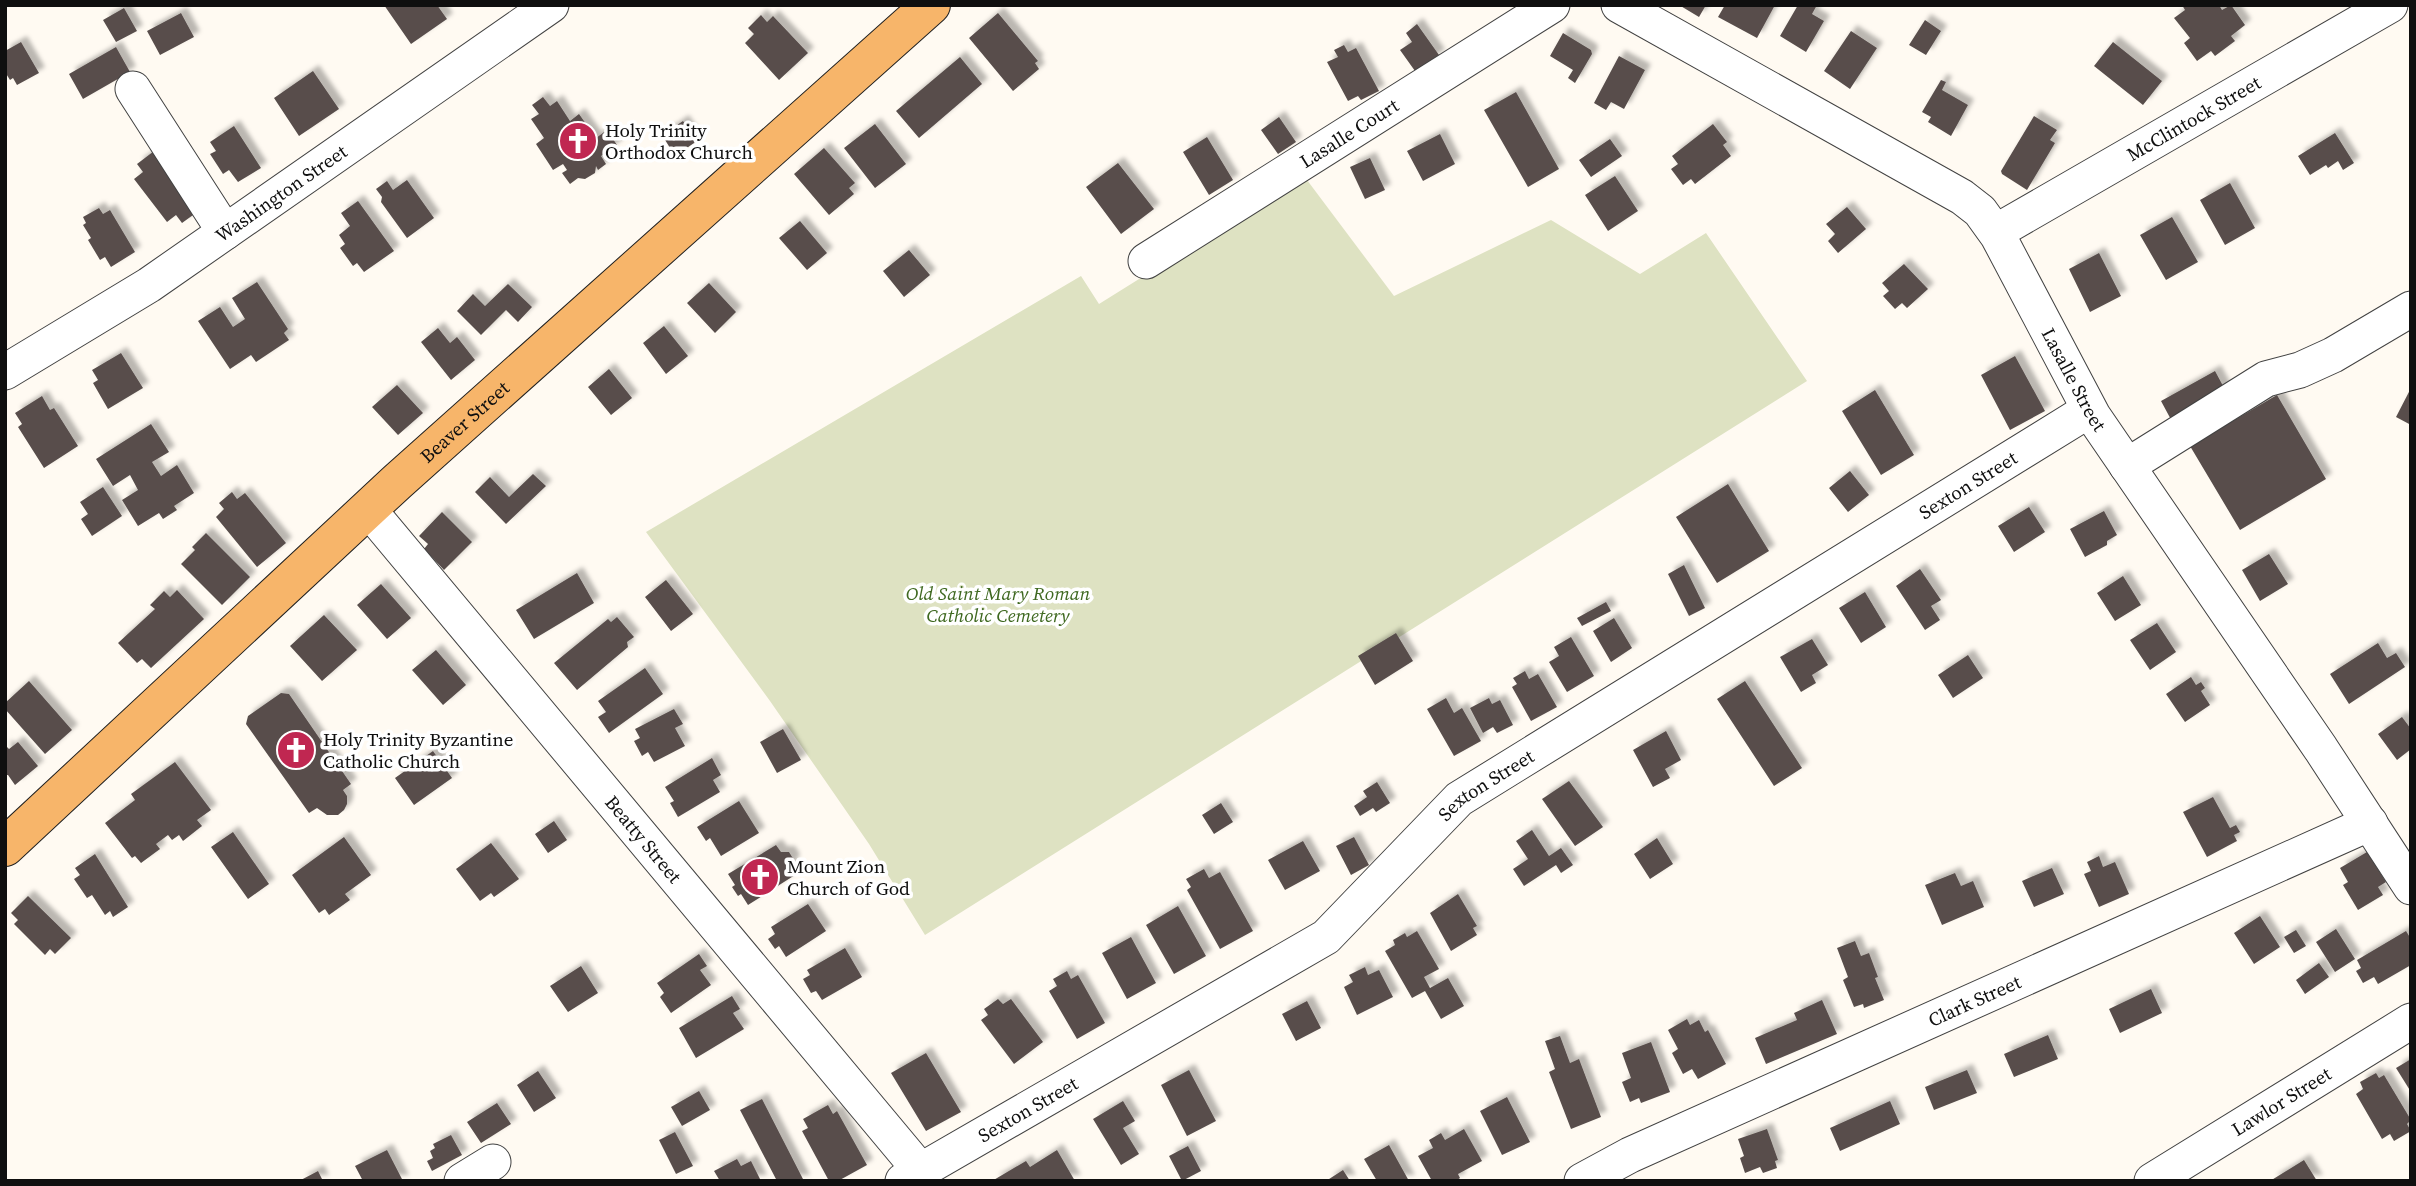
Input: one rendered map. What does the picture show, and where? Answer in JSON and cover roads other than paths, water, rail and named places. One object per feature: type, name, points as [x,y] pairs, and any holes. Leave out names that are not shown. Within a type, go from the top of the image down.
[{"type":"main road","name":"Beaver Street","points":[[5,847],[368,509],[931,5]]},
{"type":"street","name":"Washington Street","points":[[5,372],[149,285],[551,5]]},
{"type":"street","name":"Lasalle Court","points":[[1146,261],[1552,5]]},
{"type":"street","name":"Lasalle Street","points":[[1619,5],[1962,197],[1980,211],[1996,233],[2089,410],[2411,887]]},
{"type":"street","name":"McClintock Street","points":[[1996,233],[2390,5]]},
{"type":"street","points":[[133,89],[225,232]]},
{"type":"street","points":[[2127,466],[2266,379],[2300,370],[2333,355],[2411,309]]},
{"type":"street","name":"Sexton Street","points":[[911,1176],[1326,937],[1459,799],[2089,410]]},
{"type":"street","name":"Beatty Street","points":[[368,509],[911,1176]]},
{"type":"street","name":"Clark Street","points":[[1581,1181],[1630,1156],[2370,823]]},
{"type":"street","name":"Lawlor Street","points":[[2152,1181],[2411,1021]]},
{"type":"street","points":[[462,1181],[493,1162]]},
{"type":"place","name":"Holy Trinity Orthodox Church","points":[[578,141]]},
{"type":"place","name":"Holy Trinity Byzantine Catholic Church","points":[[296,750]]},
{"type":"place","name":"Mount Zion Church of God","points":[[760,877]]},
{"type":"park label","name":"Old Saint Mary Roman Catholic Cemetery","points":[[998,604]]}]
